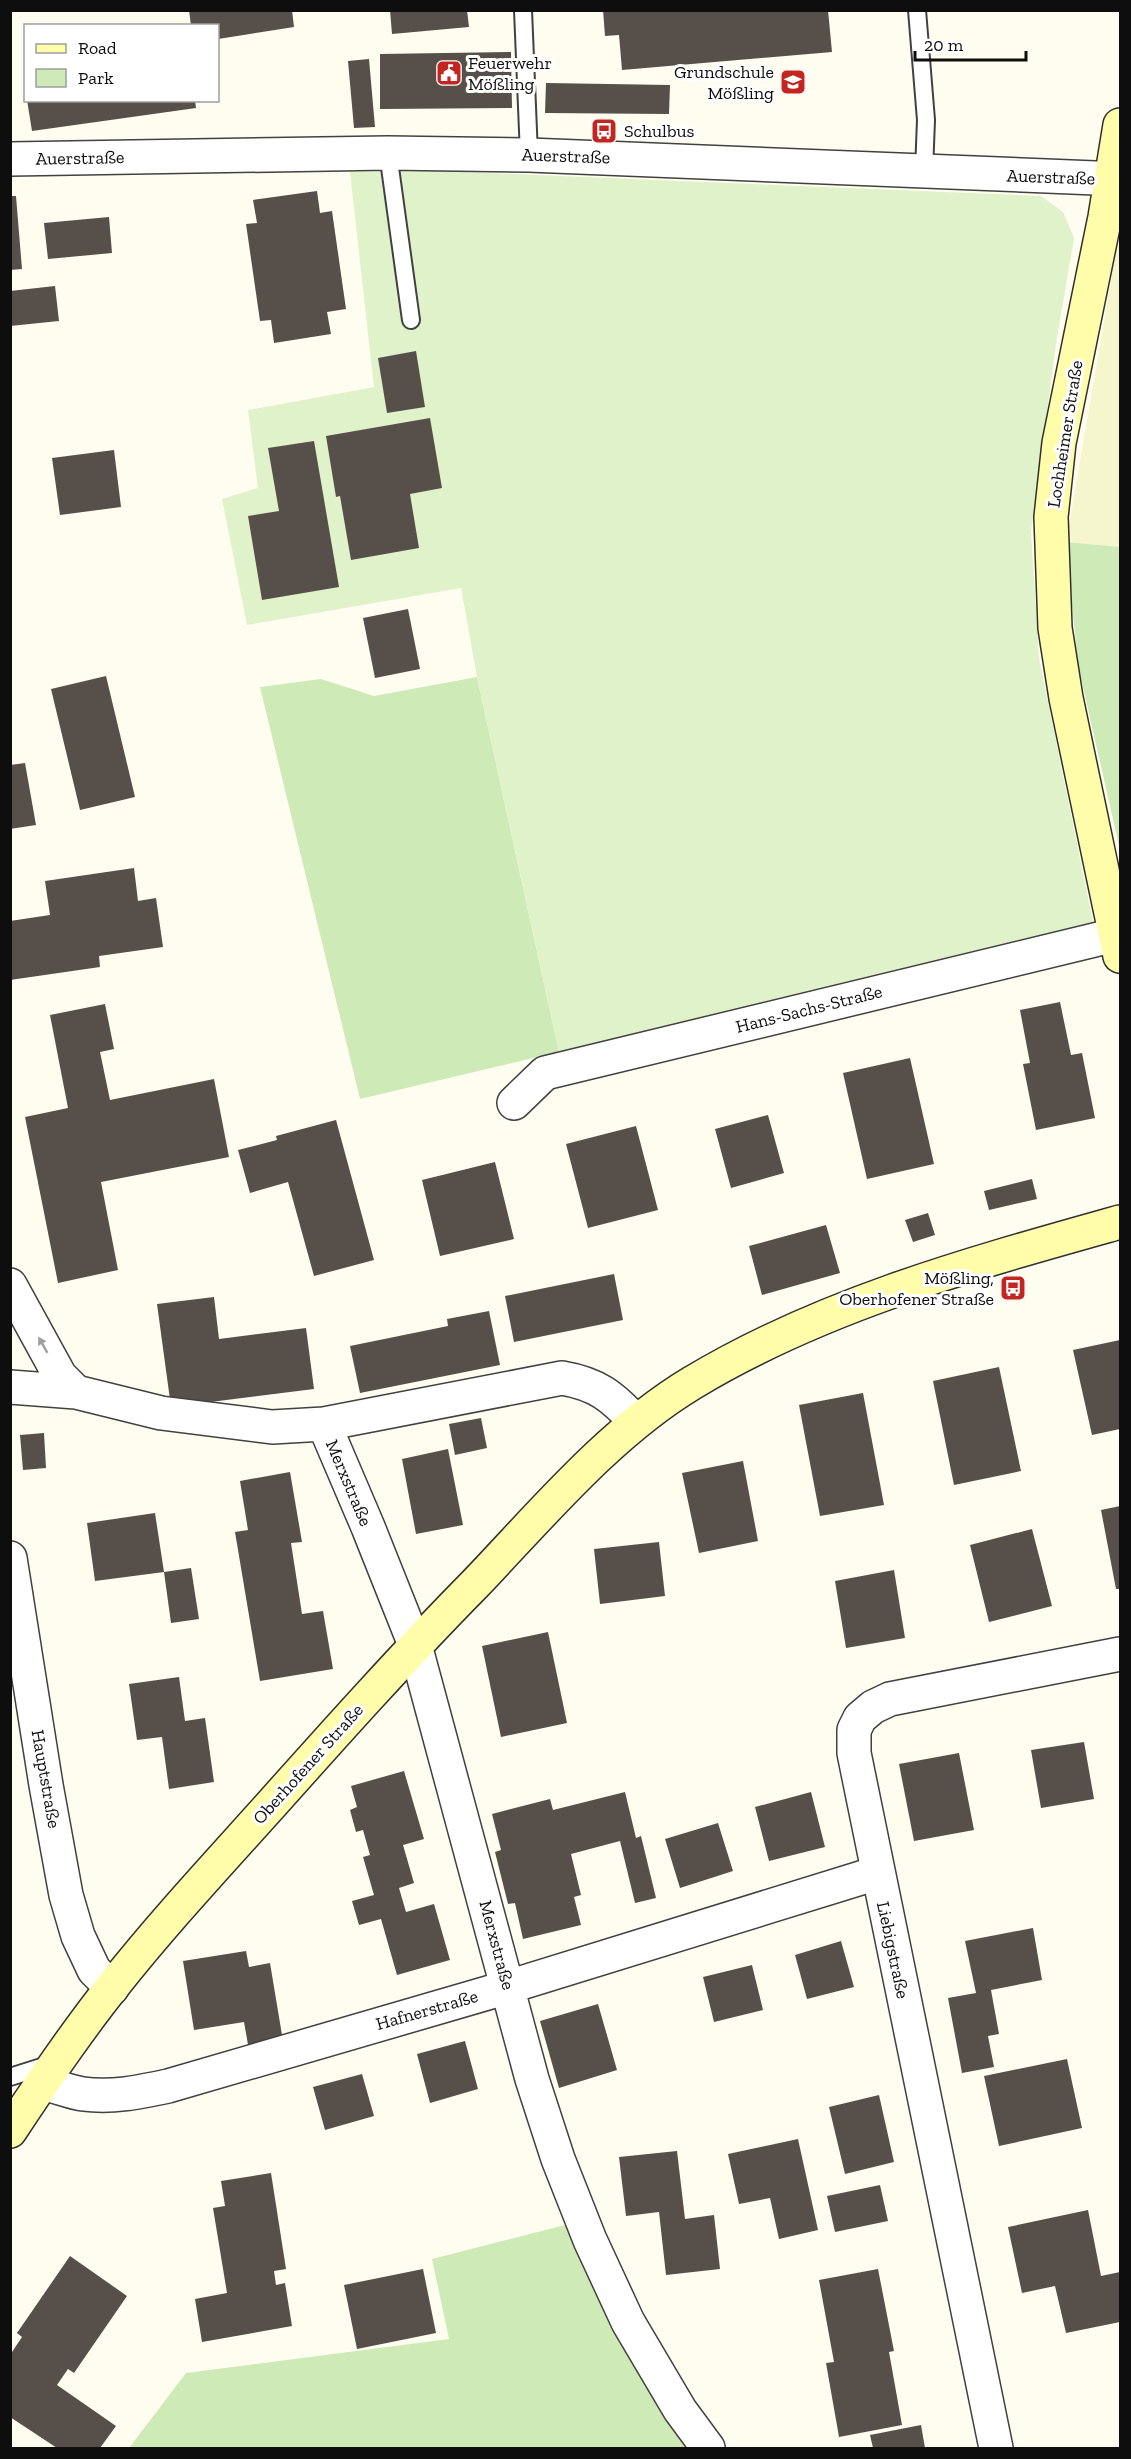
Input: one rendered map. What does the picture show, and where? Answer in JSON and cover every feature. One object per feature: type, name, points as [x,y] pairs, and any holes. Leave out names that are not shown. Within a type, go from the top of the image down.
[{"type":"street","name":"Lochheimer Straße","points":[[1118,945],[1066,698],[1055,628],[1051,517],[1059,442],[1116,179],[1120,125]]},
{"type":"street","name":"Auerstraße","points":[[10,159],[388,153],[529,155],[1116,179]]},
{"type":"street","name":"Hans-Sachs-Straße","points":[[514,1103],[545,1072],[1118,945]]},
{"type":"street","name":"Oberhofener Straße","points":[[10,2131],[49,2073],[112,1988],[160,1929],[415,1645],[565,1491],[636,1422],[726,1363],[801,1326],[876,1297],[1120,1222]]},
{"type":"street","points":[[10,1285],[60,1376],[76,1392]]},
{"type":"street","points":[[10,1388],[76,1392],[172,1414],[272,1427],[324,1424],[562,1378],[580,1381],[600,1389],[615,1400],[636,1422]]},
{"type":"street","name":"Merxstraße","points":[[324,1424],[415,1645],[532,2079],[555,2149],[590,2240],[628,2322],[680,2410],[708,2448]]},
{"type":"street","name":"Hauptstraße","points":[[10,1558],[66,1895],[78,1936],[94,1970],[112,1988]]},
{"type":"street","name":"Liebigstraße","points":[[996,2448],[877,1873],[854,1754],[854,1730],[860,1718],[873,1707],[890,1699],[1120,1654]]},
{"type":"street","name":"Hafnerstraße","points":[[49,2073],[82,2094],[121,2096],[152,2090],[508,1987],[877,1873]]},
{"type":"lane","points":[[523,10],[529,155]]},
{"type":"lane","points":[[916,10],[926,120],[924,171]]},
{"type":"lane","points":[[388,153],[411,320]]},
{"type":"lane","points":[[10,2077],[49,2073]]},
{"type":"green space","points":[[439,171],[1041,196],[1063,212],[1074,238],[1056,344],[1031,532],[1039,658],[1093,922],[559,1052],[477,677],[461,588],[247,625],[222,499],[258,488],[248,410],[374,387],[350,172]]},
{"type":"green space","points":[[1120,228],[1120,547],[1066,542]]},
{"type":"green space","points":[[1066,542],[1120,547],[1120,850],[1078,665]]},
{"type":"green space","points":[[477,677],[559,1052],[360,1099],[260,687],[321,679],[374,696]]},
{"type":"green space","points":[[569,2224],[602,2306],[661,2409],[691,2448],[129,2448],[186,2373],[449,2339],[432,2259]]},
{"type":"building","points":[[189,10],[292,10],[294,27],[219,39],[219,24],[191,24]]},
{"type":"building","points":[[390,10],[467,10],[469,27],[392,34]]},
{"type":"building","points":[[603,10],[828,10],[832,52],[622,70],[619,35],[605,36]]},
{"type":"building","points":[[511,52],[512,108],[380,109],[380,54]]},
{"type":"building","points":[[369,59],[375,127],[354,128],[348,61]]},
{"type":"building","points":[[546,83],[670,85],[669,114],[545,113]]},
{"type":"building","points":[[27,102],[195,102],[196,108],[32,131]]},
{"type":"building","points":[[317,191],[320,213],[332,211],[346,309],[327,312],[331,334],[274,343],[271,320],[260,321],[246,224],[257,223],[253,200]]},
{"type":"building","points":[[10,196],[16,196],[22,269],[10,270]]},
{"type":"building","points":[[109,217],[112,253],[48,259],[44,223]]},
{"type":"building","points":[[55,286],[59,321],[10,326],[10,291]]},
{"type":"building","points":[[416,351],[425,407],[387,413],[378,358]]},
{"type":"building","points":[[430,418],[442,488],[410,494],[419,548],[351,560],[340,496],[336,497],[326,436]]},
{"type":"building","points":[[314,441],[339,587],[262,600],[248,516],[279,511],[268,448]]},
{"type":"building","points":[[114,450],[121,507],[60,515],[52,458]]},
{"type":"building","points":[[408,609],[420,669],[375,678],[363,618]]},
{"type":"building","points":[[106,676],[135,797],[80,810],[51,689]]},
{"type":"building","points":[[25,763],[36,825],[10,829],[10,765]]},
{"type":"building","points":[[134,868],[138,901],[156,898],[163,947],[99,956],[100,967],[10,980],[10,921],[50,915],[45,881]]},
{"type":"building","points":[[1060,1002],[1071,1055],[1082,1053],[1095,1118],[1036,1130],[1023,1064],[1030,1063],[1020,1010]]},
{"type":"building","points":[[105,1004],[114,1049],[100,1052],[110,1100],[214,1079],[229,1157],[101,1182],[118,1270],[58,1283],[25,1117],[68,1108],[50,1015]]},
{"type":"building","points":[[910,1058],[934,1164],[867,1179],[843,1073]]},
{"type":"building","points":[[768,1115],[784,1173],[731,1188],[715,1129]]},
{"type":"building","points":[[336,1120],[374,1260],[314,1276],[288,1182],[250,1193],[238,1150],[277,1140],[276,1136]]},
{"type":"building","points":[[636,1126],[658,1210],[588,1228],[566,1144]]},
{"type":"building","points":[[495,1162],[514,1239],[440,1256],[422,1180]]},
{"type":"building","points":[[1032,1179],[1037,1199],[989,1210],[984,1191]]},
{"type":"building","points":[[928,1213],[935,1235],[913,1242],[905,1220]]},
{"type":"building","points":[[826,1225],[840,1273],[762,1295],[749,1246]]},
{"type":"building","points":[[614,1274],[623,1320],[514,1342],[505,1296]]},
{"type":"building","points":[[214,1297],[219,1339],[306,1328],[314,1389],[171,1407],[157,1304]]},
{"type":"building","points":[[489,1311],[500,1365],[360,1393],[350,1346],[448,1326],[447,1319]]},
{"type":"building","points":[[1120,1340],[1120,1429],[1092,1435],[1073,1350]]},
{"type":"building","points":[[999,1367],[1021,1471],[954,1485],[933,1381]]},
{"type":"building","points":[[863,1393],[884,1505],[820,1516],[799,1405]]},
{"type":"building","points":[[481,1418],[487,1448],[455,1455],[449,1424]]},
{"type":"building","points":[[44,1433],[46,1468],[23,1470],[20,1435]]},
{"type":"building","points":[[448,1449],[463,1525],[416,1534],[402,1459]]},
{"type":"building","points":[[743,1461],[758,1541],[699,1553],[682,1473]]},
{"type":"building","points":[[290,1472],[302,1542],[291,1543],[302,1614],[323,1611],[333,1669],[260,1681],[235,1532],[248,1530],[240,1481]]},
{"type":"building","points":[[1120,1506],[1120,1589],[1116,1589],[1101,1510]]},
{"type":"building","points":[[155,1513],[164,1572],[95,1581],[87,1523]]},
{"type":"building","points":[[1032,1529],[1052,1606],[989,1622],[970,1545]]},
{"type":"building","points":[[659,1542],[665,1596],[600,1604],[594,1549]]},
{"type":"building","points":[[191,1568],[199,1619],[171,1623],[164,1572]]},
{"type":"building","points":[[894,1570],[905,1638],[846,1648],[835,1581]]},
{"type":"building","points":[[548,1632],[567,1723],[501,1737],[482,1646]]},
{"type":"building","points":[[179,1677],[185,1721],[205,1718],[214,1782],[169,1789],[162,1737],[137,1740],[129,1684]]},
{"type":"building","points":[[1084,1742],[1094,1799],[1041,1808],[1031,1750]]},
{"type":"building","points":[[959,1753],[974,1830],[914,1841],[899,1764]]},
{"type":"building","points":[[404,1771],[424,1839],[403,1845],[414,1883],[399,1888],[406,1912],[434,1904],[450,1960],[397,1975],[381,1919],[359,1925],[352,1901],[374,1895],[363,1857],[370,1855],[363,1830],[356,1832],[350,1810],[357,1807],[351,1786]]},
{"type":"building","points":[[625,1792],[636,1838],[641,1836],[656,1898],[635,1903],[620,1841],[571,1854],[581,1895],[574,1897],[581,1925],[523,1939],[515,1903],[508,1904],[495,1852],[501,1850],[492,1814],[550,1799],[553,1810]]},
{"type":"building","points":[[811,1792],[825,1847],[769,1861],[755,1807]]},
{"type":"building","points":[[718,1823],[733,1871],[680,1888],[665,1839]]},
{"type":"building","points":[[1033,1928],[1042,1980],[991,1990],[999,2034],[988,2036],[994,2067],[962,2073],[948,1998],[976,1993],[965,1941]]},
{"type":"building","points":[[841,1941],[854,1987],[807,1999],[795,1955]]},
{"type":"building","points":[[246,1951],[249,1967],[270,1963],[284,2047],[250,2056],[244,2022],[194,2030],[183,1961]]},
{"type":"building","points":[[752,1965],[763,2010],[714,2022],[703,1977]]},
{"type":"building","points":[[598,2004],[617,2070],[559,2088],[540,2021]]},
{"type":"building","points":[[465,2041],[478,2089],[430,2103],[417,2054]]},
{"type":"building","points":[[1067,2059],[1082,2128],[999,2146],[984,2076]]},
{"type":"building","points":[[362,2074],[374,2116],[325,2130],[313,2087]]},
{"type":"building","points":[[879,2095],[894,2162],[845,2174],[829,2107]]},
{"type":"building","points":[[798,2139],[818,2230],[779,2239],[770,2198],[739,2204],[728,2154]]},
{"type":"building","points":[[677,2151],[685,2219],[714,2215],[720,2269],[666,2275],[659,2212],[626,2216],[619,2157]]},
{"type":"building","points":[[271,2173],[286,2269],[274,2271],[276,2285],[285,2283],[292,2326],[202,2342],[195,2299],[227,2293],[213,2208],[225,2206],[221,2181]]},
{"type":"building","points":[[880,2185],[888,2221],[835,2232],[827,2196]]},
{"type":"building","points":[[1088,2210],[1101,2276],[1120,2272],[1120,2322],[1066,2333],[1055,2286],[1022,2293],[1008,2227]]},
{"type":"building","points":[[70,2256],[127,2296],[74,2373],[68,2369],[57,2385],[116,2426],[100,2448],[57,2448],[10,2417],[10,2355],[22,2337],[17,2333]]},
{"type":"building","points":[[423,2269],[436,2333],[357,2349],[344,2285]]},
{"type":"building","points":[[878,2269],[894,2351],[889,2352],[902,2425],[839,2437],[826,2363],[834,2362],[819,2280]]},
{"type":"building","points":[[921,2425],[925,2448],[873,2448],[870,2435]]},
{"type":"place","name":"Feuerwehr Mößling","points":[[449,73]]},
{"type":"place","name":"Grundschule Mößling","points":[[793,82]]},
{"type":"place","name":"Schulbus","points":[[604,131]]},
{"type":"place","name":"Mößling, Oberhofener Straße","points":[[1013,1288]]}]
